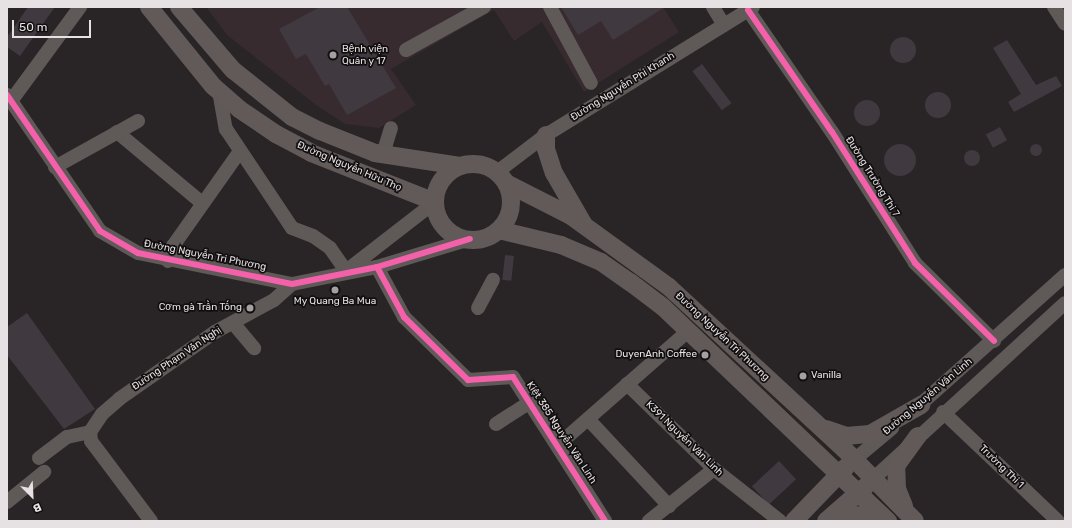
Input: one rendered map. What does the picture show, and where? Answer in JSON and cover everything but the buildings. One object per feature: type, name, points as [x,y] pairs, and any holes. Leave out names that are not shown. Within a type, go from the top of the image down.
[{"type":"main road","name":"Đường Nguyễn Hữu Thọ","points":[[149,7],[185,55],[218,91],[276,134],[311,153],[435,202]]},
{"type":"main road","points":[[179,7],[233,70],[267,99],[320,132],[383,154],[460,166],[479,164],[502,177],[511,208],[499,230],[490,236],[470,240],[460,237],[443,225],[435,202],[442,181],[460,166]]},
{"type":"main road","points":[[546,135],[546,149],[554,173],[585,226]]},
{"type":"main road","name":"Đường Nguyễn Tri Phương","points":[[502,177],[585,226],[669,287],[818,425],[912,518]]},
{"type":"main road","name":"Đường Nguyễn Tri Phương","points":[[499,230],[561,245],[601,262],[663,307],[795,435],[886,520]]},
{"type":"main road","points":[[818,425],[846,436],[858,437],[874,432],[921,405]]},
{"type":"main road","points":[[795,435],[817,468],[818,496]]},
{"type":"main road","points":[[912,518],[895,478],[896,466],[918,436]]},
{"type":"main road","name":"Đường Nguyễn Văn Linh","points":[[794,521],[854,460]]},
{"type":"main road","name":"Đường Nguyễn Văn Linh","points":[[826,521],[873,479]]},
{"type":"main road","points":[[838,521],[854,515],[886,520]]},
{"type":"street","points":[[9,98],[80,7]]},
{"type":"street","points":[[406,50],[484,7]]},
{"type":"street","points":[[550,7],[591,83]]},
{"type":"street","points":[[713,7],[724,25]]},
{"type":"street","points":[[1054,7],[1065,24]]},
{"type":"street","name":"Đường Nguyễn Phi Khanh","points":[[502,177],[546,135],[751,8]]},
{"type":"street","name":"Đường Trường Thi 7","points":[[751,8],[915,263],[994,341]]},
{"type":"street","points":[[218,91],[226,129],[292,228],[313,236],[330,248],[346,271]]},
{"type":"street","name":"Đường Nguyễn Tri Phương","points":[[9,98],[100,231],[114,242],[138,253],[168,261],[292,284],[346,271],[377,267],[470,240]]},
{"type":"street","points":[[55,167],[138,121]]},
{"type":"street","points":[[383,154],[391,128]]},
{"type":"street","points":[[117,132],[202,203]]},
{"type":"street","points":[[168,261],[173,246],[240,151]]},
{"type":"street","name":"Đường Nguyễn Tri Phương","points":[[346,271],[435,202]]},
{"type":"street","name":"Kiệt 385 Nguyễn Văn Linh","points":[[377,267],[404,317],[468,380],[513,377],[558,445],[605,521]]},
{"type":"street","name":"Đường Nguyễn Văn Linh","points":[[854,460],[921,405],[994,341],[1065,275]]},
{"type":"street","points":[[478,308],[493,280]]},
{"type":"street","name":"Đường Phạm Văn Nghị","points":[[90,432],[102,414],[119,399],[215,332],[274,300],[292,284]]},
{"type":"street","name":"Đường Nguyễn Văn Linh","points":[[873,479],[944,412],[1065,303]]},
{"type":"street","points":[[233,323],[254,348]]},
{"type":"street","points":[[558,445],[688,331]]},
{"type":"street","name":"K391 Nguyễn Văn Linh","points":[[627,384],[714,469],[780,521]]},
{"type":"street","points":[[496,424],[530,402]]},
{"type":"street","name":"Trường Thi 1","points":[[944,412],[1058,521]]},
{"type":"street","points":[[588,419],[668,506]]},
{"type":"street","points":[[39,458],[67,437],[90,432],[91,441],[151,521]]},
{"type":"street","points":[[649,521],[714,469]]},
{"type":"street","points":[[7,502],[44,472]]},
{"type":"shaded area","name":"Bệnh viện Quân y 17","points":[[206,7],[663,7],[679,32],[584,92],[542,22],[514,41],[494,10],[391,69],[416,105],[379,128],[345,124],[316,105],[227,35]]},
{"type":"cycle path","points":[[748,10],[832,132],[915,263],[994,341]]},
{"type":"cycle path","points":[[7,95],[100,231],[138,253],[292,284],[377,267],[470,239]]},
{"type":"cycle path","points":[[377,267],[404,317],[468,380],[513,377],[605,521]]},
{"type":"place","name":"Bệnh viện Quân y 17","points":[[333,55]]},
{"type":"place","name":"My Quang Ba Mua","points":[[335,290]]},
{"type":"place","name":"Cơm gà Trần Tống","points":[[250,308]]},
{"type":"place","name":"DuyenAnh Coffee","points":[[705,355]]},
{"type":"place","name":"Vanilla","points":[[803,376]]}]
